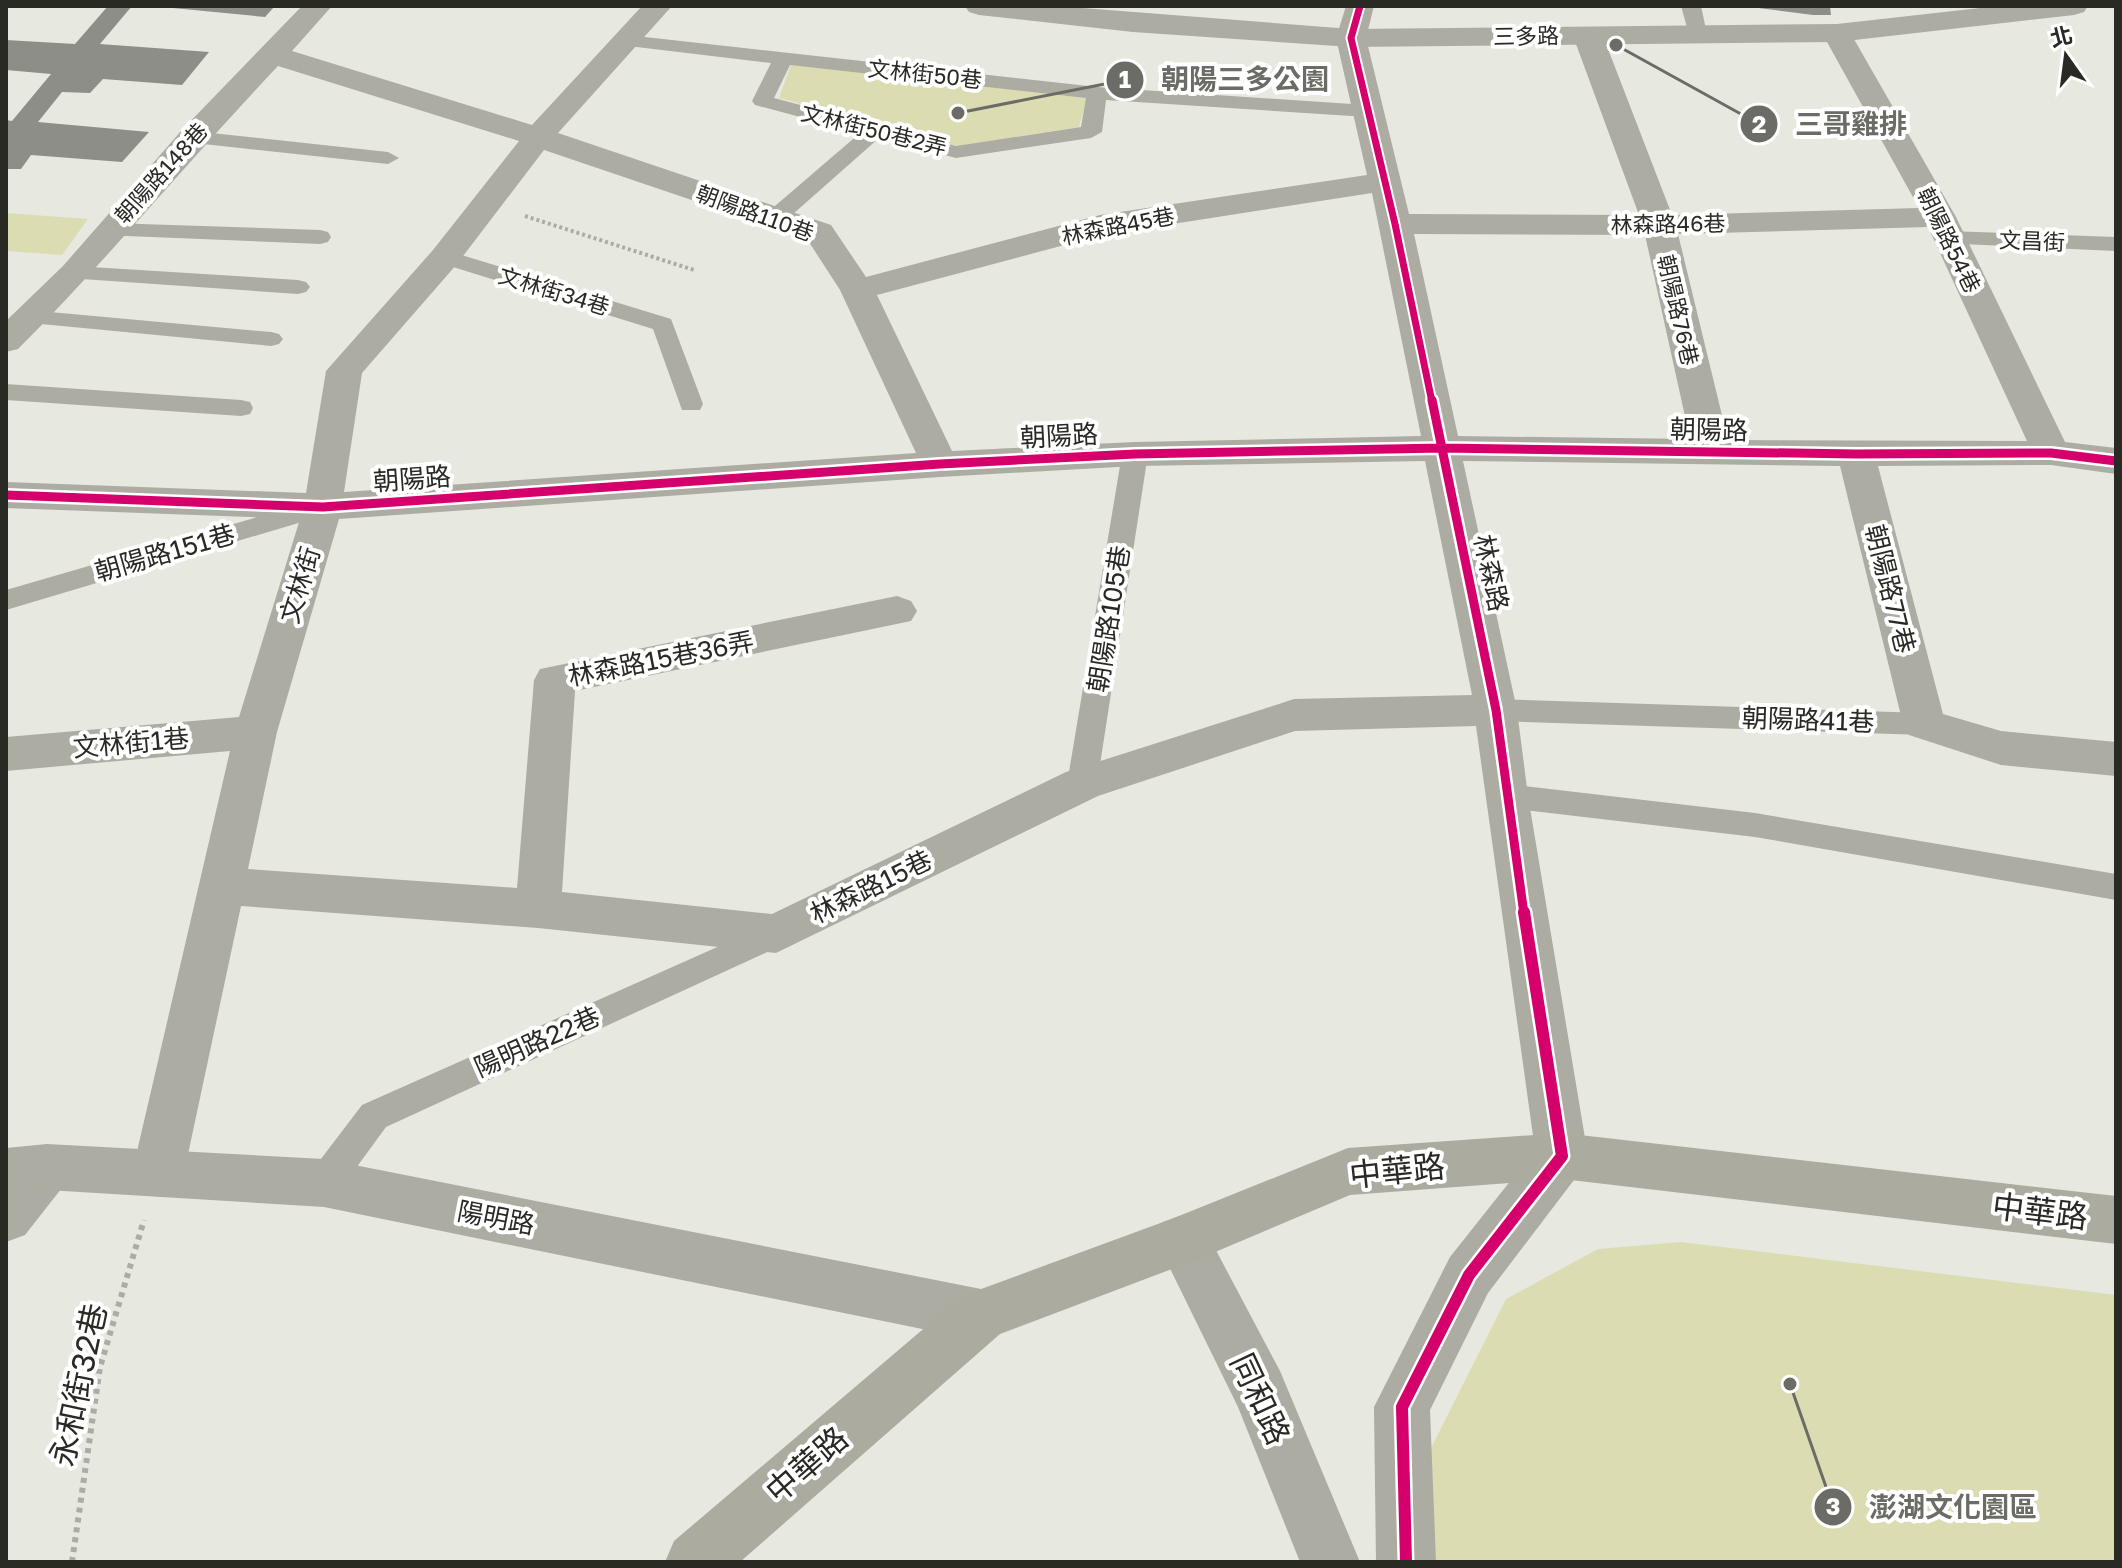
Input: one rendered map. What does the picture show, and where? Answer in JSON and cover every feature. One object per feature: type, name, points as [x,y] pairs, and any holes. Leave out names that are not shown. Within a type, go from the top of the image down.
[{"type":"main road","name":"中華路","points":[[695,1562],[981,1315],[1182,1240],[1348,1172],[1562,1156],[2116,1220]]},
{"type":"street","name":"朝陽路148巷","points":[[6,341],[75,273],[193,137],[318,6]]},
{"type":"street","name":"文林街","points":[[158,1173],[256,732],[323,507],[344,371],[445,257],[538,137],[658,6]]},
{"type":"street","name":"三多路","points":[[979,6],[1356,22],[1588,36],[1694,20],[1837,33],[2074,6]]},
{"type":"street","name":"林森路","points":[[1356,22],[1367,111],[1395,224],[1496,710],[1506,796],[1562,1156]]},
{"type":"street","name":"朝陽路54巷","points":[[1837,33],[1944,227],[2051,453]]},
{"type":"street","name":"朝陽路76巷","points":[[1588,36],[1659,225],[1712,452]]},
{"type":"street","points":[[271,54],[538,137]]},
{"type":"street","name":"朝陽路110巷","points":[[538,137],[819,232],[857,290],[940,464]]},
{"type":"street","name":"林森路45巷","points":[[857,290],[1100,225],[1383,182]]},
{"type":"street","name":"林森路46巷","points":[[1395,224],[1944,227]]},
{"type":"street","name":"朝陽路","points":[[6,495],[323,507],[940,464],[1135,454],[1442,448],[1856,454],[2051,453],[2116,461]]},
{"type":"street","name":"朝陽路77巷","points":[[1856,454],[1924,724]]},
{"type":"street","name":"林森路15巷36弄","points":[[538,909],[555,680],[897,611]]},
{"type":"street","name":"林森路15巷","points":[[776,934],[1082,784],[1294,715],[1496,710]]},
{"type":"street","name":"朝陽路41巷","points":[[1924,724],[2001,748],[2116,759]]},
{"type":"street","name":"文林街1巷","points":[[6,754],[256,732]]},
{"type":"street","points":[[224,886],[538,909],[776,934]]},
{"type":"street","points":[[1406,1562],[1402,1407],[1469,1275],[1562,1156]]},
{"type":"street","points":[[6,1218],[27,1169]]},
{"type":"street","name":"陽明路","points":[[27,1169],[324,1183],[981,1315]]},
{"type":"street","name":"同和路","points":[[1182,1240],[1260,1391],[1330,1562]]},
{"type":"lane","name":"文林街50巷","points":[[627,41],[1097,93],[1367,111]]},
{"type":"lane","name":"文林街50巷2弄","points":[[784,58],[762,101],[956,152],[1091,132],[1097,93]]},
{"type":"lane","points":[[776,217],[875,131]]},
{"type":"lane","points":[[193,137],[388,158]]},
{"type":"lane","name":"文昌街","points":[[1944,227],[2116,244]]},
{"type":"lane","points":[[110,230],[320,237]]},
{"type":"lane","name":"文林街34巷","points":[[445,257],[663,324],[691,404]]},
{"type":"lane","points":[[75,273],[298,287]]},
{"type":"lane","points":[[28,317],[271,339]]},
{"type":"lane","points":[[6,392],[241,408]]},
{"type":"lane","name":"朝陽路105巷","points":[[1082,784],[1135,454]]},
{"type":"lane","name":"朝陽路151巷","points":[[6,600],[323,507]]},
{"type":"lane","name":"朝陽路41巷","points":[[1496,710],[1924,724]]},
{"type":"lane","points":[[1506,796],[1755,825],[2116,887]]},
{"type":"lane","name":"陽明路22巷","points":[[324,1183],[374,1116],[776,934]]},
{"type":"path","points":[[486,203],[694,270]]},
{"type":"green space","points":[[791,65],[1087,98],[1079,127],[957,146],[779,98]]},
{"type":"green space","points":[[6,213],[88,219],[62,255],[6,251]]},
{"type":"green space","points":[[1681,1242],[2116,1295],[2116,1562],[1436,1562],[1421,1468],[1506,1299],[1598,1249]]},
{"type":"building","points":[[108,6],[132,6],[100,44],[209,52],[182,85],[103,79],[90,93],[62,92],[38,122],[149,132],[122,162],[31,155],[21,169],[6,169],[6,120],[12,121],[51,74],[6,70],[6,40],[75,44]]},
{"type":"building","points":[[152,6],[275,6],[265,17]]},
{"type":"building","points":[[1743,6],[1830,6],[1831,15],[1813,15]]},
{"type":"cycle path","points":[[1360,6],[1351,38],[1395,224],[1496,710],[1506,796],[1562,1156],[1469,1275],[1402,1407],[1406,1562]]},
{"type":"cycle path","points":[[6,495],[323,507],[940,464],[1135,454],[1442,448],[1856,454],[2051,453],[2116,461]]},
{"type":"place","name":"三哥雞排","points":[[1616,45]]},
{"type":"place","name":"朝陽三多公園","points":[[958,113]]},
{"type":"place","name":"澎湖文化園區","points":[[1790,1384]]}]
